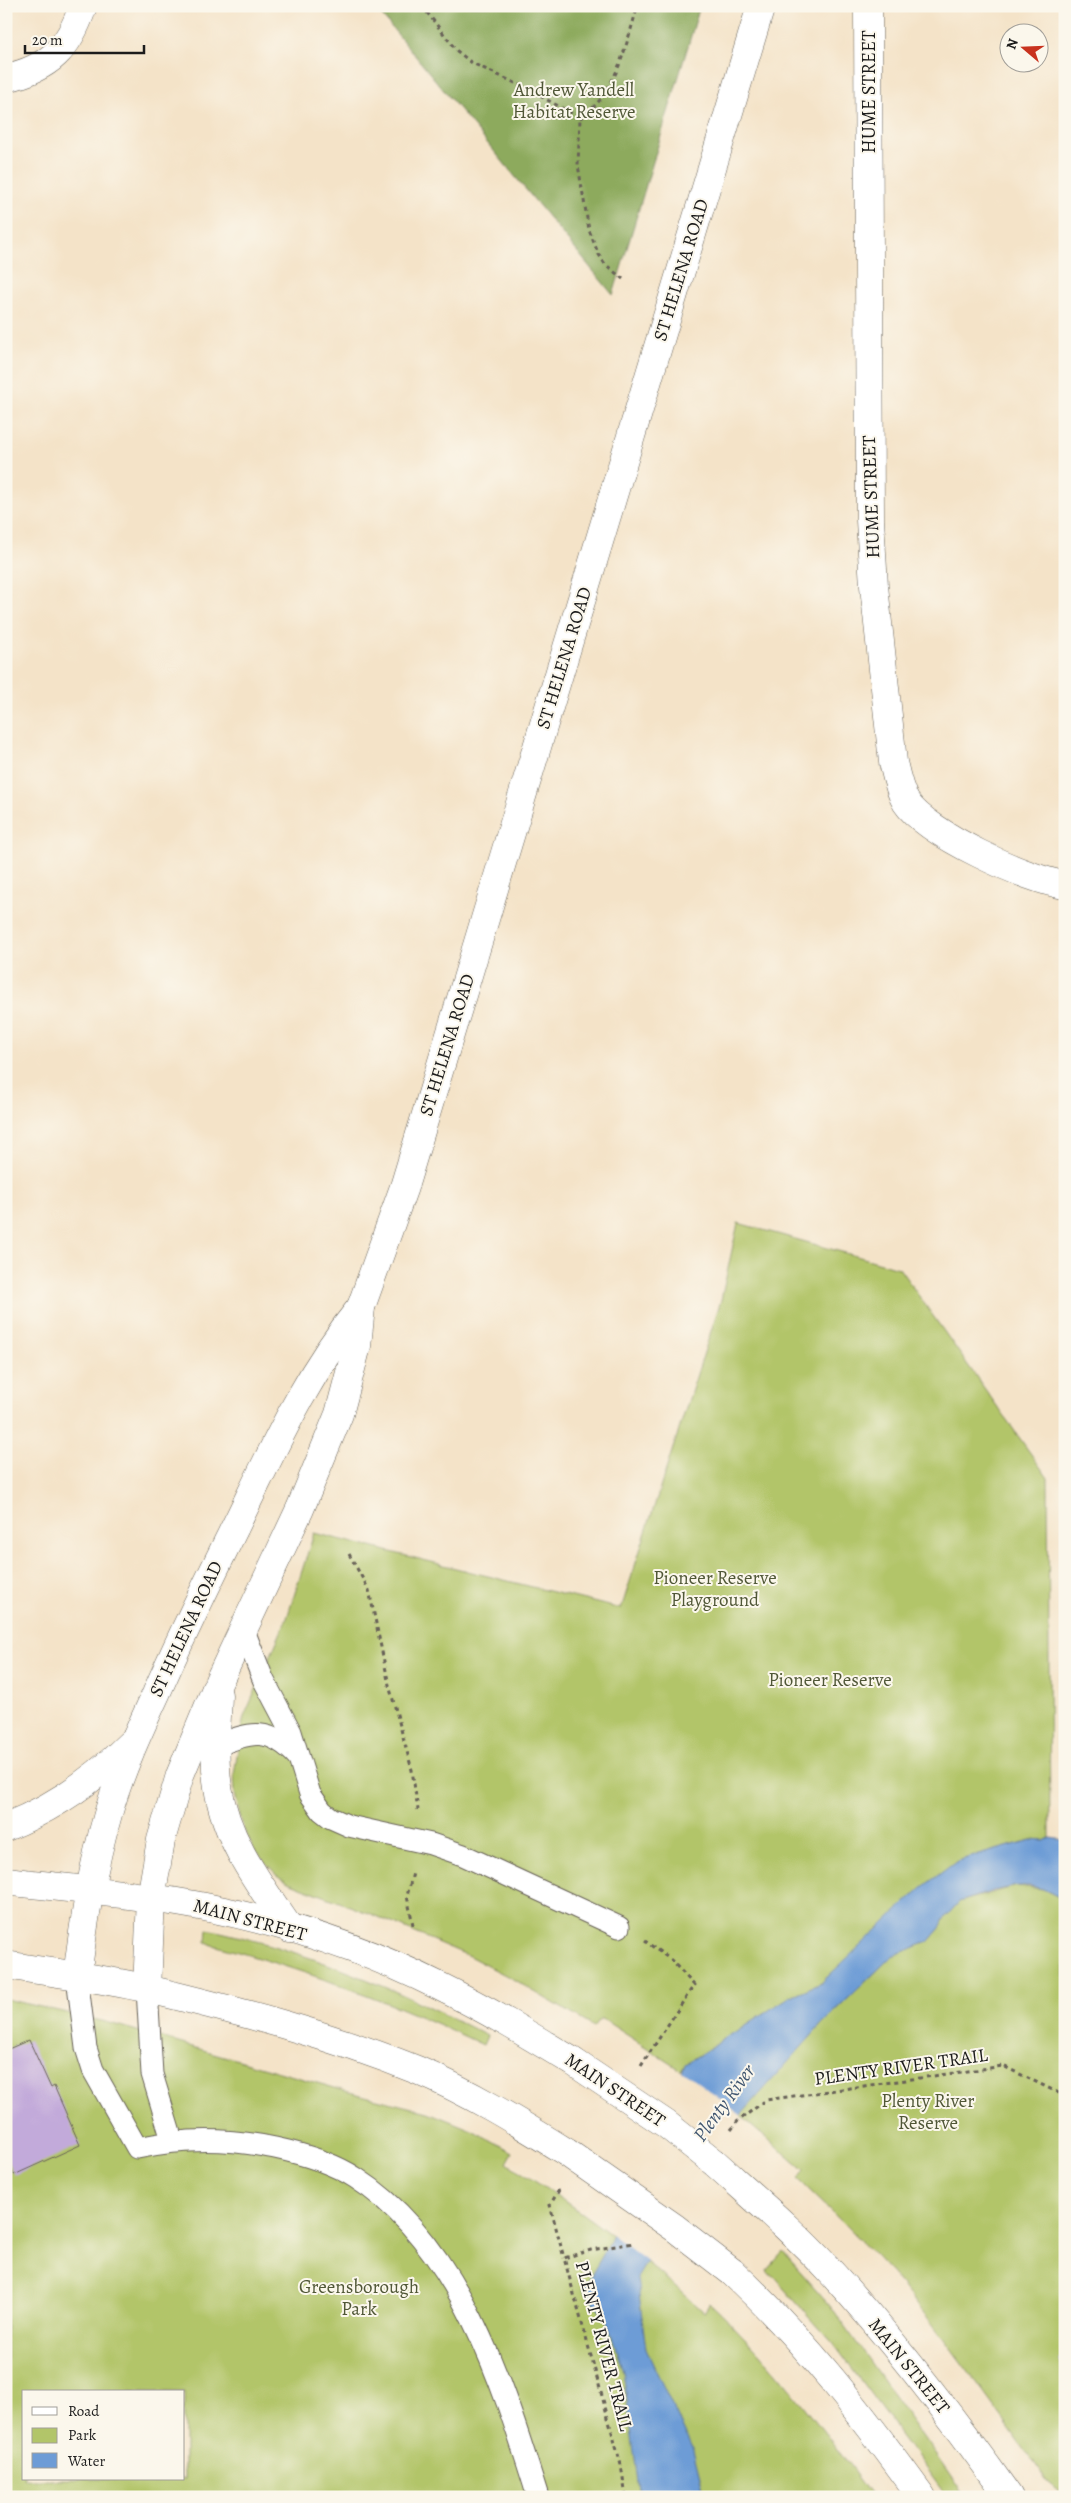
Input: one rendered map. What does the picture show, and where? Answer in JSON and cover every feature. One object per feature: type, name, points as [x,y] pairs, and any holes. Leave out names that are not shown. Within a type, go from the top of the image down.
[{"type":"main road","points":[[6,78],[28,73],[56,56],[75,30],[83,6]]},
{"type":"main road","name":"ST HELENA ROAD","points":[[147,1989],[151,1898],[166,1818],[180,1775],[219,1681],[300,1509],[339,1414],[357,1346],[361,1307],[404,1187],[761,6]]},
{"type":"main road","name":"HUME STREET","points":[[868,6],[870,520],[874,586],[893,762],[899,786],[906,802],[920,818],[937,830],[1021,873],[1051,883],[1065,885]]},
{"type":"main road","name":"ST HELENA ROAD","points":[[77,1977],[88,1892],[108,1812],[136,1738],[188,1622],[300,1395],[338,1335],[361,1307]]},
{"type":"main road","points":[[219,1681],[217,1785],[228,1828],[250,1871],[290,1929]]},
{"type":"main road","points":[[6,1827],[50,1808],[70,1795],[97,1774],[136,1738]]},
{"type":"main road","name":"MAIN STREET","points":[[6,1881],[151,1898],[207,1908],[290,1929],[386,1963],[439,1986],[485,2009],[572,2060],[666,2124],[716,2163],[828,2269],[877,2324],[922,2380],[1009,2497]]},
{"type":"main road","points":[[6,1965],[147,1989],[294,2027],[365,2050],[419,2071],[528,2128],[621,2190],[732,2272],[786,2325],[831,2377],[922,2497]]},
{"type":"lane","points":[[243,1628],[262,1679],[291,1732],[310,1794],[322,1811],[331,1818],[348,1826],[420,1841],[463,1855],[619,1927]]},
{"type":"lane","points":[[217,1746],[247,1734],[262,1734],[280,1741],[298,1757]]},
{"type":"lane","points":[[77,1977],[86,2048],[93,2070],[137,2148],[172,2140],[203,2140],[262,2145],[317,2159],[356,2178],[400,2214],[428,2248],[464,2303],[497,2377],[538,2497]]},
{"type":"lane","points":[[147,1989],[152,2074],[172,2140]]},
{"type":"path","points":[[422,6],[457,51],[472,62],[524,87],[580,118]]},
{"type":"path","points":[[580,118],[598,105],[609,89],[638,6]]},
{"type":"path","points":[[580,118],[578,165],[589,230],[598,253],[605,264],[623,279]]},
{"type":"path","points":[[349,1554],[370,1590],[388,1685],[412,1770],[420,1841],[417,1859],[408,1888],[413,1924]]},
{"type":"path","points":[[671,1960],[694,1985],[673,2016]]},
{"type":"path","name":"PLENTY RIVER TRAIL","points":[[766,2100],[1002,2066],[1065,2096]]},
{"type":"path","name":"PLENTY RIVER TRAIL","points":[[626,2497],[618,2450],[564,2258],[591,2250],[643,2242]]},
{"type":"green space","name":"Andrew Yandell Habitat Reserve","points":[[374,6],[700,6],[613,295]]},
{"type":"green space","name":"Pioneer Reserve","points":[[738,1223],[899,1268],[1048,1478],[1050,1838],[1044,1841],[1031,1840],[957,1861],[821,1983],[791,1996],[685,2064],[681,2070],[601,2018],[594,2027],[511,1978],[469,1956],[378,1917],[288,1882],[276,1874],[255,1851],[243,1828],[235,1794],[234,1775],[244,1717],[287,1618],[314,1533],[621,1609],[721,1300]]},
{"type":"green space","name":"Plenty River Reserve","points":[[1017,1886],[1043,1889],[1065,1900],[1065,2496],[1048,2482],[953,2350],[892,2274],[798,2179],[804,2170],[740,2115],[822,2024],[892,1956],[928,1942],[959,1902]]},
{"type":"green space","points":[[207,1929],[280,1948],[350,1973],[419,2002],[487,2036],[483,2045],[382,2001],[312,1975],[206,1943]]},
{"type":"green space","name":"Greensborough Park","points":[[6,1999],[106,2022],[345,2091],[428,2112],[472,2130],[513,2152],[507,2163],[609,2233],[704,2312],[710,2303],[733,2325],[796,2396],[872,2497],[6,2497]]},
{"type":"green space","points":[[783,2252],[830,2305],[965,2497],[947,2497],[832,2342],[767,2270]]},
{"type":"water","name":"Plenty River","points":[[1050,1838],[1065,1840],[1065,1900],[1043,1889],[1017,1886],[993,1891],[959,1902],[928,1942],[892,1956],[822,2024],[726,2132],[637,2278],[646,2349],[693,2450],[705,2497],[640,2497],[623,2371],[606,2319],[583,2289],[604,2253],[685,2064],[791,1996],[821,1983],[921,1888],[957,1861],[1031,1840],[1044,1841]]},
{"type":"pier","points":[[679,2068],[742,2116],[728,2133],[649,2263],[610,2233]]},
{"type":"building","points":[[29,2040],[51,2088],[54,2086],[80,2145],[14,2175],[6,2158],[6,2050]]},
{"type":"building","points":[[1065,2357],[1065,2369],[1059,2360]]},
{"type":"park label","name":"Pioneer Reserve Playground","points":[[715,1589]]}]
